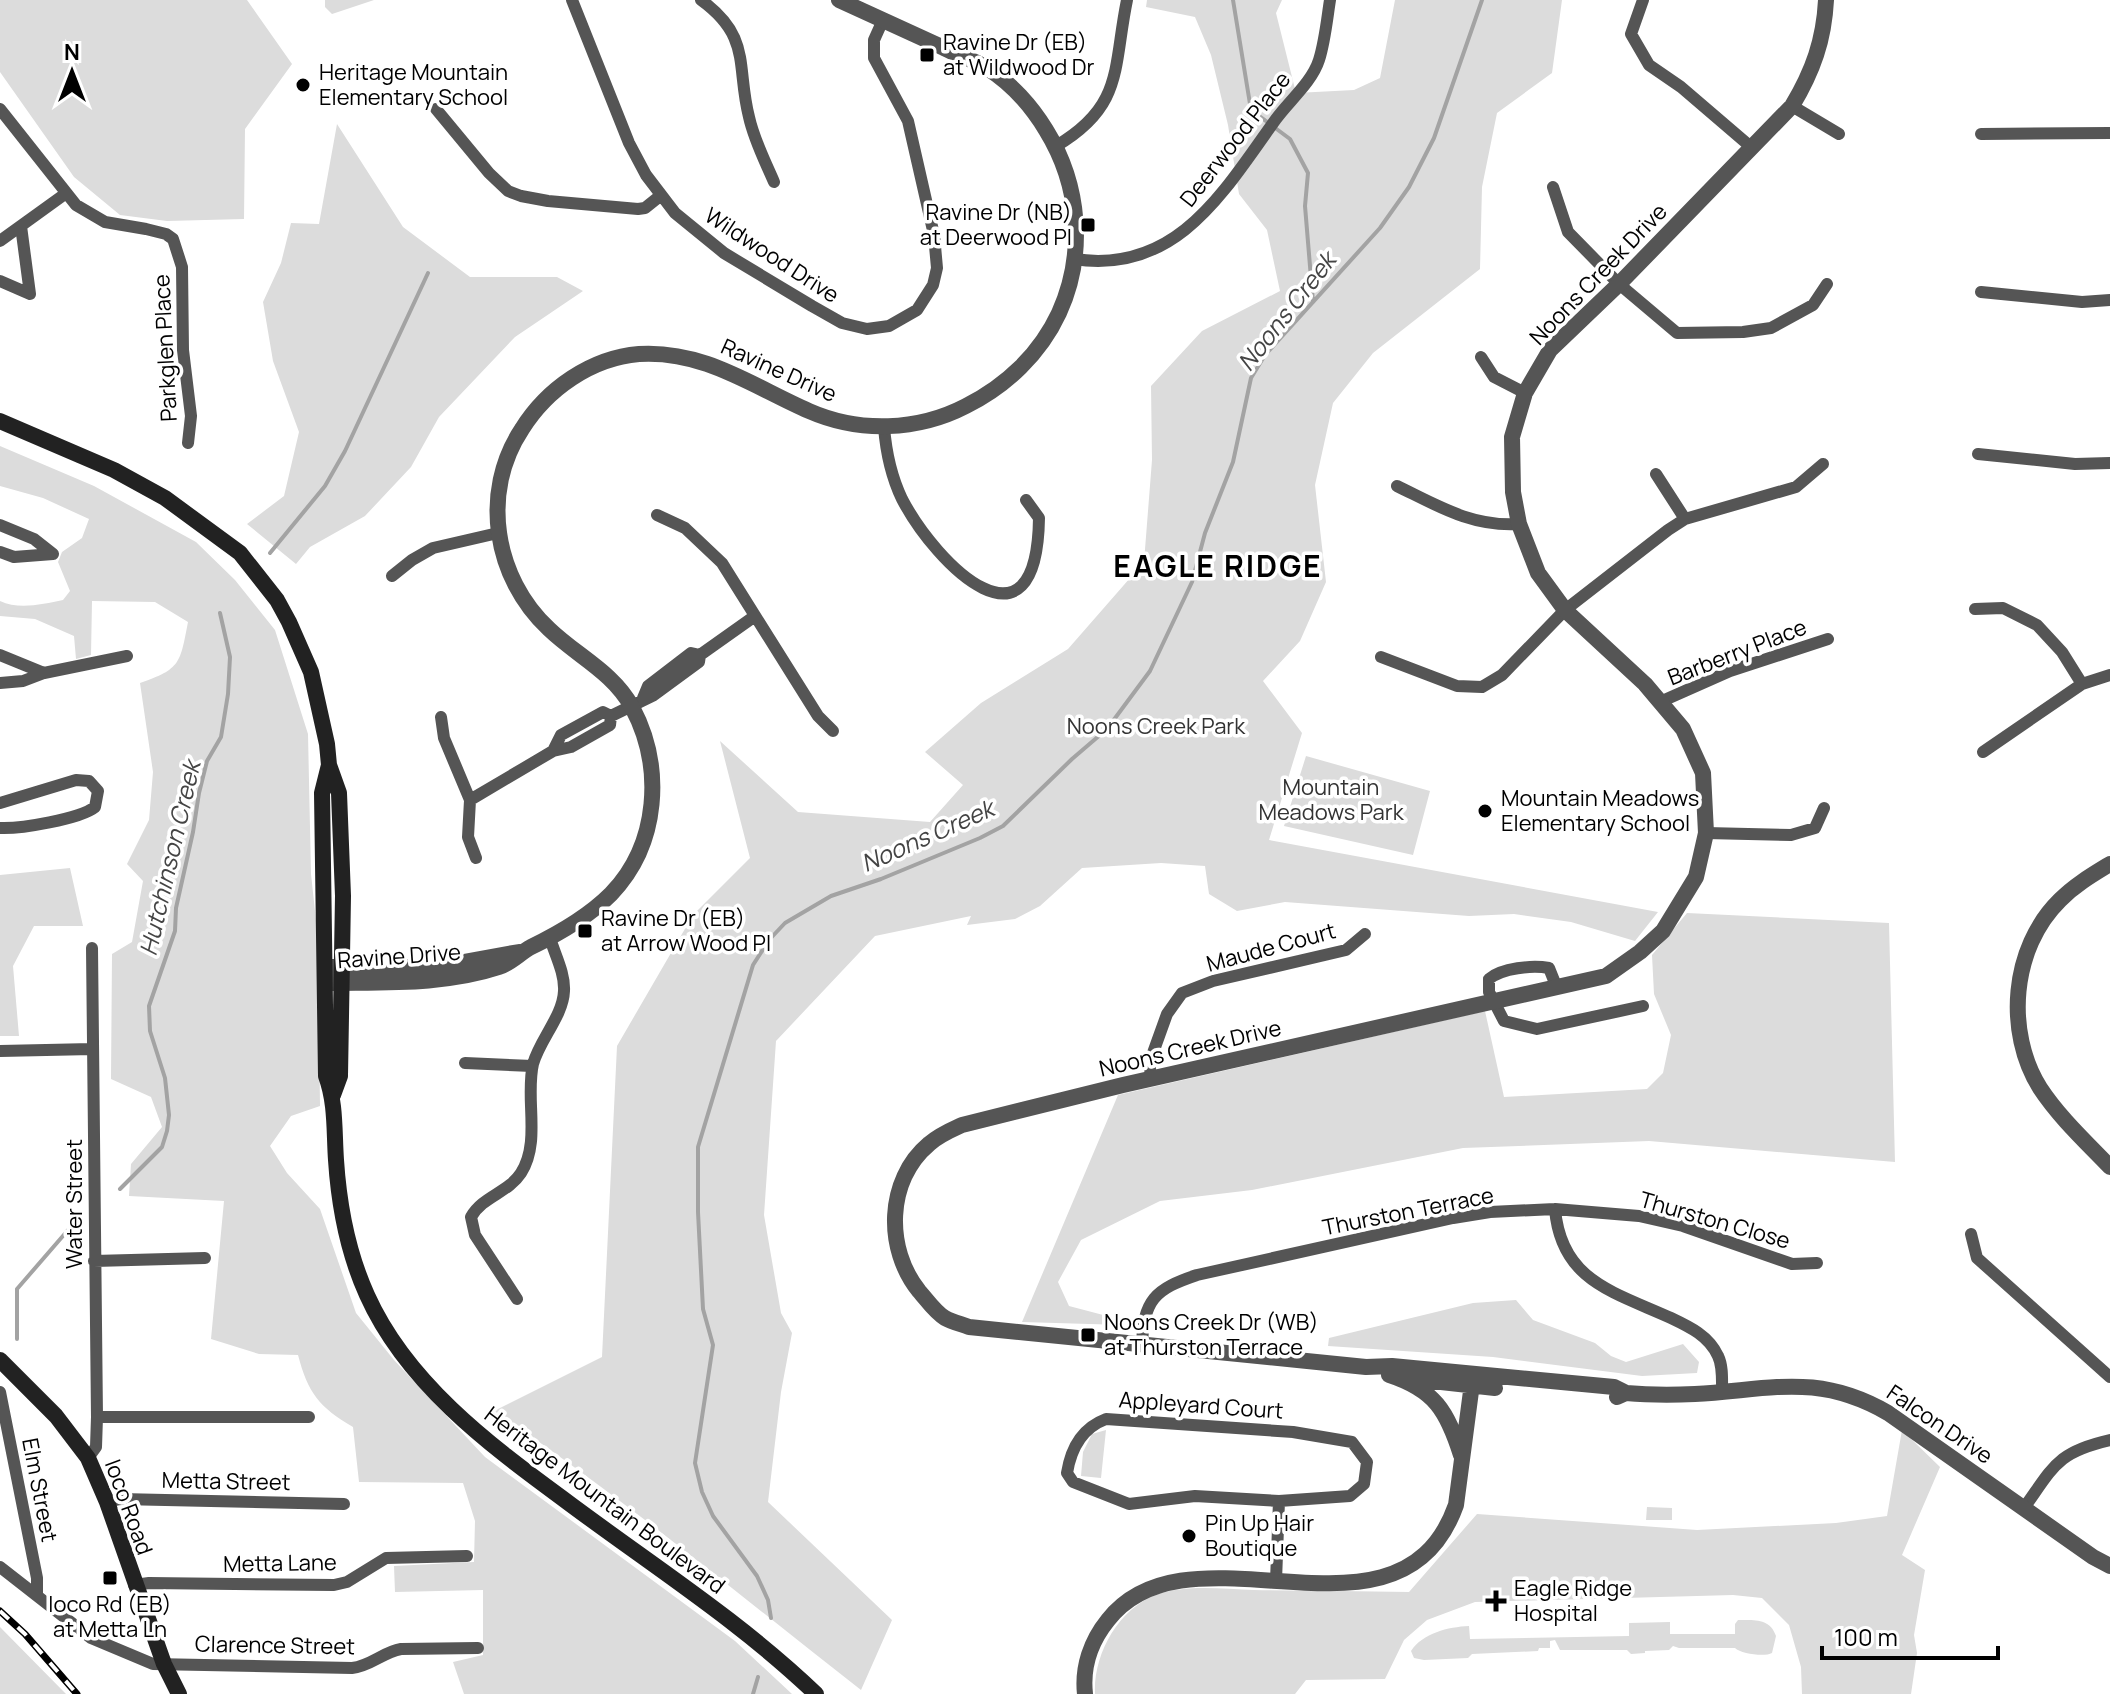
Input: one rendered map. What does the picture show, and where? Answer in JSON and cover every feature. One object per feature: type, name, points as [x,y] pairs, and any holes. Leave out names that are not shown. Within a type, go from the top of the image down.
[{"type":"main road","name":"Heritage Mountain Boulevard","points":[[0,421],[143,485],[204,525],[246,559],[277,600],[289,622],[311,672],[329,765],[339,793],[343,896],[340,1076],[333,1095]]},
{"type":"main road","name":"Heritage Mountain Boulevard","points":[[329,765],[322,793],[326,1076],[333,1095],[338,1186],[346,1235],[366,1294],[389,1339],[424,1381],[475,1431],[735,1626],[816,1694]]},
{"type":"main road","name":"Ioco Road","points":[[0,1360],[56,1416],[88,1458],[107,1502],[164,1664],[179,1694]]},
{"type":"street","name":"Wildwood Drive","points":[[572,0],[629,143],[660,196],[688,226],[724,253],[842,323],[867,329],[898,322],[917,310],[924,303],[936,278],[936,248],[908,121],[874,58],[874,40],[883,20]]},
{"type":"street","points":[[701,0],[726,23],[736,41],[743,64],[749,119],[774,182]]},
{"type":"street","name":"Ravine Drive","points":[[323,975],[452,978],[505,965],[521,952],[592,911],[607,898],[633,865],[645,835],[652,806],[653,774],[637,702],[529,610],[512,577],[498,533],[497,500],[502,474],[521,430],[547,398],[568,380],[612,360],[660,354],[721,367],[821,416],[884,427],[914,424],[943,417],[977,401],[1009,379],[1030,358],[1055,322],[1063,305],[1074,259],[1077,227],[1073,194],[1056,146],[1032,107],[989,69],[839,0]]},
{"type":"street","points":[[1056,146],[1089,123],[1110,91],[1116,72],[1127,0]]},
{"type":"street","name":"Deerwood Place","points":[[1074,259],[1094,262],[1117,260],[1154,249],[1170,242],[1203,216],[1317,65],[1330,0]]},
{"type":"street","points":[[1643,0],[1631,34],[1649,65],[1681,87],[1751,147]]},
{"type":"street","name":"Noons Creek Drive","points":[[1473,1380],[1392,1366],[1366,1367],[969,1327],[945,1317],[928,1302],[903,1267],[898,1252],[895,1220],[899,1193],[909,1168],[928,1145],[962,1125],[1606,976],[1663,931],[1696,877],[1706,833],[1703,773],[1683,729],[1645,684],[1565,610],[1538,573],[1519,524],[1513,492],[1512,437],[1525,393],[1550,350],[1619,284],[1792,106],[1804,85],[1824,31],[1826,0]]},
{"type":"street","points":[[1792,106],[1839,134]]},
{"type":"street","name":"Parkglen Place","points":[[0,109],[76,205],[105,222],[156,231],[173,239],[182,267],[183,350],[191,416],[188,443]]},
{"type":"street","points":[[436,109],[500,185],[521,196],[638,209],[645,208],[660,196]]},
{"type":"street","points":[[1981,134],[2110,133]]},
{"type":"street","points":[[1553,187],[1568,232],[1619,284],[1677,333],[1743,332],[1771,328],[1813,305],[1827,284]]},
{"type":"street","points":[[0,241],[65,194]]},
{"type":"street","points":[[0,281],[30,294],[21,226]]},
{"type":"street","points":[[1981,292],[2082,302],[2110,300]]},
{"type":"street","points":[[1481,357],[1494,377],[1525,393]]},
{"type":"street","points":[[884,427],[893,475],[913,518],[961,575],[991,594],[1010,593],[1020,586],[1035,560],[1039,518],[1026,500]]},
{"type":"street","points":[[1978,454],[2075,464],[2110,463]]},
{"type":"street","points":[[1381,657],[1457,686],[1482,687],[1502,675],[1565,610],[1668,530],[1685,519],[1796,487],[1823,464]]},
{"type":"street","points":[[1656,474],[1685,519]]},
{"type":"street","points":[[1397,486],[1469,520],[1495,526],[1519,524]]},
{"type":"street","points":[[657,515],[685,528],[722,563],[818,716],[833,731]]},
{"type":"street","points":[[0,525],[34,539],[53,554],[14,557],[0,552]]},
{"type":"street","points":[[392,576],[433,548],[498,533]]},
{"type":"street","points":[[1975,609],[2003,608],[2037,625],[2062,652],[2082,684]]},
{"type":"street","points":[[470,800],[553,751],[571,747],[610,725],[611,716],[654,695],[699,662],[700,655],[755,616]]},
{"type":"street","name":"Barberry Place","points":[[1660,702],[1730,671],[1828,639]]},
{"type":"street","points":[[0,655],[44,673]]},
{"type":"street","points":[[0,683],[23,681],[44,673],[127,656]]},
{"type":"street","points":[[1983,752],[2082,684],[2110,675]]},
{"type":"street","points":[[441,717],[444,738],[470,800],[468,837],[476,858]]},
{"type":"street","points":[[0,803],[76,780],[89,781],[98,791],[95,807],[86,814],[22,828],[0,828]]},
{"type":"street","points":[[1706,833],[1791,835],[1815,828],[1824,808]]},
{"type":"street","points":[[2110,864],[2080,882],[2058,901],[2044,919],[2023,964],[2017,1011],[2025,1056],[2041,1089],[2110,1167]]},
{"type":"street","name":"Maude Court","points":[[1152,1079],[1149,1064],[1167,1014],[1182,993],[1213,981],[1346,950],[1365,934]]},
{"type":"street","points":[[517,1299],[471,1226],[472,1205],[506,1188],[521,1174],[526,1162],[530,1139],[532,1066],[564,998],[565,982],[550,938]]},
{"type":"street","name":"Water Street","points":[[88,1458],[96,1447],[97,1417],[92,948]]},
{"type":"street","points":[[1557,988],[1549,968],[1538,966],[1495,974],[1489,979],[1489,992],[1504,1021],[1537,1029],[1643,1006]]},
{"type":"street","points":[[0,1051],[92,1049]]},
{"type":"street","points":[[465,1063],[532,1066]]},
{"type":"street","points":[[1555,1209],[1558,1232],[1579,1271],[1607,1289],[1691,1327],[1710,1343],[1721,1364],[1722,1392]]},
{"type":"street","name":"Thurston Terrace","points":[[1142,1346],[1144,1318],[1152,1299],[1176,1282],[1197,1275],[1453,1218],[1490,1212],[1555,1209]]},
{"type":"street","name":"Thurston Close","points":[[1555,1209],[1639,1216],[1683,1226],[1792,1264],[1817,1263]]},
{"type":"street","points":[[1971,1234],[1977,1258],[2110,1377]]},
{"type":"street","points":[[94,1261],[205,1258]]},
{"type":"street","name":"Falcon Drive","points":[[1366,1367],[1389,1375],[1614,1387],[1626,1393],[1661,1395],[1786,1385],[1832,1389],[1888,1413],[2110,1566]]},
{"type":"street","points":[[1389,1375],[1411,1382],[1436,1402],[1451,1424],[1463,1461]]},
{"type":"street","points":[[1085,1694],[1085,1671],[1094,1640],[1120,1607],[1151,1587],[1177,1580],[1357,1582],[1395,1574],[1413,1564],[1430,1550],[1450,1521],[1460,1487],[1473,1380]]},
{"type":"street","name":"Elm Street","points":[[0,1392],[37,1578],[37,1595]]},
{"type":"street","points":[[97,1417],[309,1417]]},
{"type":"street","name":"Appleyard Court","points":[[1106,1419],[1293,1432],[1352,1442],[1362,1451],[1367,1462],[1364,1484],[1350,1496],[1279,1501],[1195,1496],[1129,1504],[1073,1482],[1067,1473],[1069,1457],[1088,1426],[1106,1419]]},
{"type":"street","points":[[2024,1508],[2066,1454],[2110,1440]]},
{"type":"street","name":"Metta Street","points":[[107,1502],[120,1499],[344,1504]]},
{"type":"street","points":[[1276,1581],[1279,1501]]},
{"type":"street","name":"Metta Lane","points":[[134,1585],[334,1585],[347,1582],[386,1558],[467,1556]]},
{"type":"street","name":"Clarence Street","points":[[0,1567],[91,1638],[153,1664],[352,1668],[370,1664],[391,1650],[478,1648]]},
{"type":"green space","points":[[0,0],[247,0],[292,64],[245,129],[244,219],[167,221],[120,215],[74,177],[0,72]]},
{"type":"green space","points":[[325,0],[374,0],[332,14],[325,7]]},
{"type":"green space","name":"Noons Creek Park","points":[[1147,0],[1282,0],[1276,13],[1296,93],[1354,90],[1380,78],[1395,0],[1562,0],[1552,73],[1497,113],[1482,187],[1480,269],[1373,353],[1333,403],[1315,485],[1326,582],[1300,641],[1263,681],[1302,733],[1269,840],[1658,912],[1635,941],[1571,922],[1514,914],[1469,916],[1285,902],[1237,911],[1209,894],[1205,866],[1161,863],[1082,868],[1040,906],[1015,919],[967,925],[971,916],[875,936],[776,1041],[764,1215],[781,1313],[792,1333],[781,1392],[768,1502],[892,1620],[861,1690],[634,1512],[494,1411],[602,1357],[617,1046],[693,915],[750,858],[720,741],[798,812],[930,822],[963,785],[925,752],[981,703],[1068,649],[1144,562],[1152,460],[1151,386],[1202,331],[1280,291],[1267,230],[1239,194],[1228,125],[1211,55],[1195,17],[1146,7]]},
{"type":"green space","points":[[337,124],[403,227],[470,277],[557,277],[583,291],[515,337],[439,417],[411,467],[365,516],[310,547],[296,564],[247,524],[284,496],[299,432],[273,361],[263,302],[281,263],[291,223],[319,224]]},
{"type":"green space","points":[[0,446],[94,486],[196,542],[235,580],[275,630],[308,734],[311,874],[318,939],[320,1106],[291,1116],[270,1146],[287,1173],[320,1209],[356,1313],[394,1360],[485,1457],[735,1641],[792,1694],[464,1694],[453,1662],[483,1655],[483,1590],[395,1592],[394,1566],[474,1562],[475,1521],[463,1483],[359,1482],[353,1427],[331,1413],[316,1398],[298,1355],[259,1354],[211,1339],[224,1201],[129,1196],[131,1164],[162,1127],[151,1097],[111,1079],[112,954],[132,942],[143,881],[127,864],[149,820],[153,772],[140,683],[164,673],[176,663],[188,622],[155,602],[92,601],[91,655],[76,659],[74,636],[35,619],[0,616],[0,601],[23,606],[63,600],[70,591],[58,562],[62,552],[82,538],[89,519],[43,498],[0,486]]},
{"type":"green space","name":"Mountain Meadows Park","points":[[1306,756],[1430,791],[1413,855],[1284,826]]},
{"type":"green space","points":[[70,868],[83,926],[34,926],[13,966],[19,1036],[0,1036],[0,875]]},
{"type":"green space","points":[[1687,913],[1889,923],[1895,1162],[1649,1141],[1463,1148],[1252,1190],[1160,1201],[1081,1240],[1058,1282],[1069,1306],[1126,1321],[1123,1325],[1022,1322],[1118,1095],[1485,1011],[1504,1097],[1647,1089],[1663,1073],[1671,1035],[1654,994],[1652,955]]},
{"type":"green space","points":[[1516,1300],[1533,1320],[1595,1343],[1611,1356],[1626,1362],[1683,1344],[1699,1362],[1697,1373],[1642,1376],[1493,1357],[1328,1346],[1329,1338],[1473,1303]]},
{"type":"green space","points":[[1106,1430],[1101,1478],[1081,1476],[1083,1452],[1092,1434]]},
{"type":"green space","name":"Eagle Ridge Hospital","points":[[1902,1430],[1940,1467],[1902,1555],[1925,1570],[1914,1635],[1917,1653],[1911,1694],[1802,1694],[1801,1667],[1789,1625],[1762,1598],[1733,1595],[1475,1602],[1427,1620],[1404,1640],[1385,1679],[1306,1680],[1295,1694],[1095,1694],[1098,1664],[1110,1635],[1130,1611],[1156,1595],[1179,1589],[1204,1588],[1409,1592],[1477,1514],[1697,1530],[1836,1523],[1887,1516]]},
{"type":"green space","points":[[1647,1507],[1672,1508],[1672,1520],[1646,1520]]},
{"type":"green space","points":[[1738,1620],[1761,1621],[1770,1626],[1776,1636],[1772,1653],[1759,1655],[1735,1648],[1673,1646],[1669,1650],[1631,1654],[1627,1650],[1560,1650],[1555,1640],[1550,1641],[1550,1648],[1539,1648],[1538,1651],[1472,1654],[1468,1658],[1424,1660],[1414,1658],[1411,1651],[1429,1635],[1469,1626],[1470,1639],[1629,1636],[1629,1623],[1670,1622],[1670,1634],[1735,1634]]},
{"type":"green space","points":[[0,1627],[66,1694],[0,1694]]},
{"type":"waterway","points":[[1233,0],[1251,110],[1290,139],[1308,173],[1305,206],[1313,302]]},
{"type":"waterway","name":"Noons Creek","points":[[771,1618],[768,1600],[757,1576],[713,1516],[702,1492],[695,1463],[713,1345],[703,1309],[698,1147],[753,965],[769,940],[785,923],[831,896],[881,879],[1003,826],[1107,729],[1150,671],[1192,582],[1205,533],[1233,462],[1251,378],[1265,355],[1380,228],[1409,187],[1434,138],[1482,0]]},
{"type":"waterway","name":"Hutchinson Creek","points":[[270,553],[325,486],[345,451],[428,273]]},
{"type":"waterway","name":"Hutchinson Creek","points":[[120,1189],[162,1147],[167,1131],[169,1115],[165,1078],[150,1031],[149,1006],[175,931],[176,908],[207,761],[221,737],[230,657],[220,613]]},
{"type":"waterway","name":"Hutchinson Creek","points":[[17,1339],[17,1289],[75,1222]]},
{"type":"waterway","name":"Noons Creek","points":[[753,1694],[758,1677]]},
{"type":"railway","points":[[0,1611],[25,1634],[77,1694]]},
{"type":"place","name":"Ravine Dr (EB) at Wildwood Dr","points":[[927,55]]},
{"type":"place","name":"Heritage Mountain Elementary School","points":[[303,85]]},
{"type":"place","name":"Ravine Dr (NB) at Deerwood Pl","points":[[1088,225]]},
{"type":"place","name":"Mountain Meadows Elementary School","points":[[1485,811]]},
{"type":"place","name":"Ravine Dr (EB) at Arrow Wood Pl","points":[[585,931]]},
{"type":"place","name":"Noons Creek Dr (WB) at Thurston Terrace","points":[[1088,1335]]},
{"type":"place","name":"Pin Up Hair Boutique","points":[[1189,1536]]},
{"type":"place","name":"Ioco Rd (EB) at Metta Ln","points":[[110,1578]]},
{"type":"place","name":"Eagle Ridge Hospital","points":[[1496,1601]]},
{"type":"district","name":"EAGLE RIDGE","points":[[1218,565]]}]
